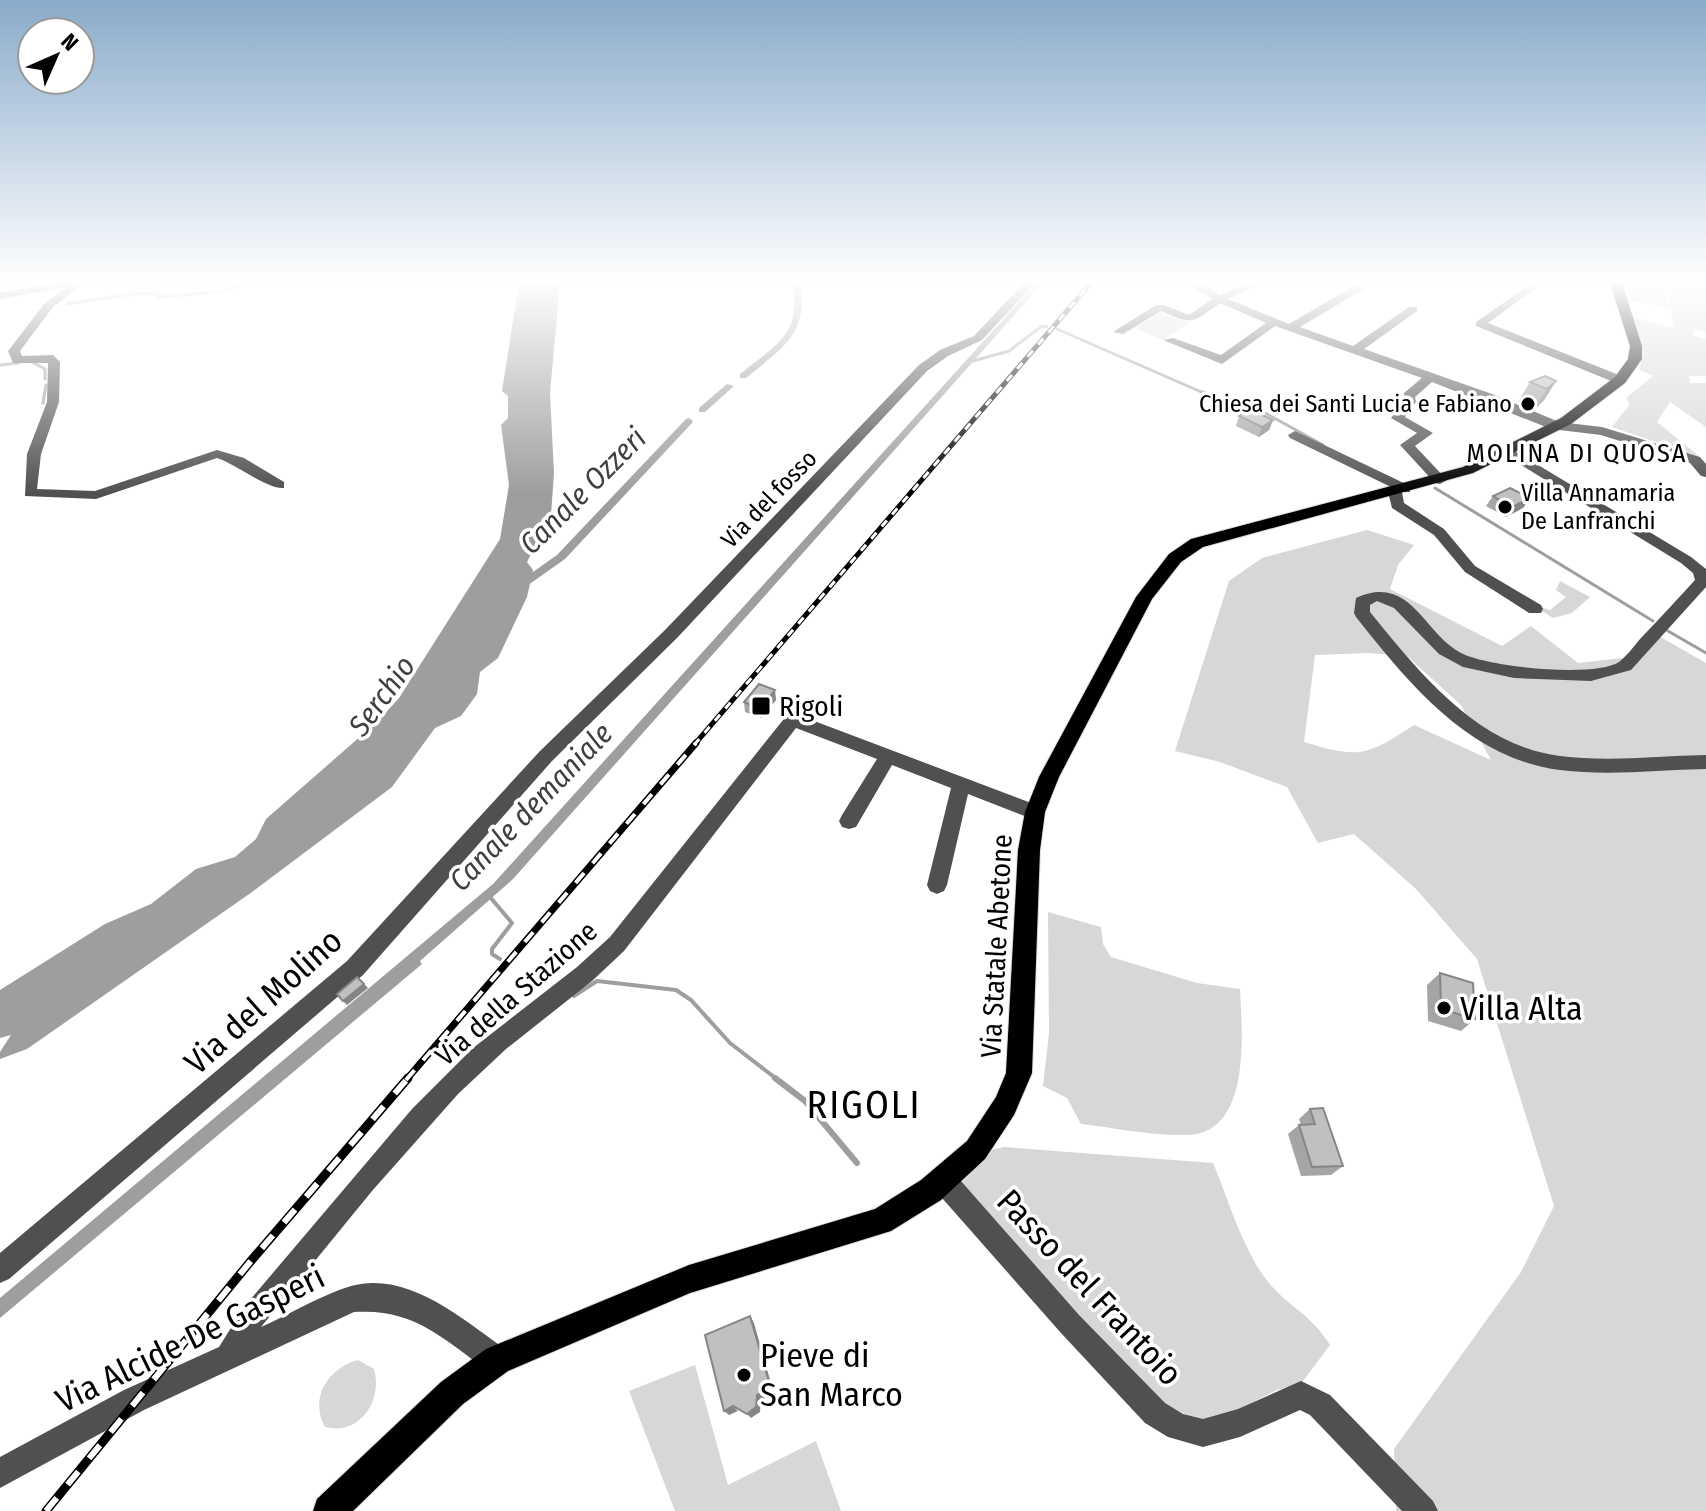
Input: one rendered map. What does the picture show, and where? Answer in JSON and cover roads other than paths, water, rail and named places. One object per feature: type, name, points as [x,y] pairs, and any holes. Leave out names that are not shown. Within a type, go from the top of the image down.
[{"type":"main road","points":[[1620,380],[1629,371],[1636,354]]},
{"type":"main road","name":"Via Statale Abetone","points":[[329,1511],[452,1393],[497,1360],[689,1279],[881,1221],[944,1181],[987,1138],[1019,1073],[1029,850],[1035,812],[1049,777],[1135,614],[1153,584],[1180,553],[1222,535],[1440,480],[1508,451],[1556,426],[1620,380]]},
{"type":"street","points":[[15,354],[17,360],[49,358],[54,362],[53,402],[34,454],[30,493],[96,495],[217,454],[239,461],[279,485]]},
{"type":"street","name":"Via del fosso","points":[[546,756],[662,643],[923,368],[943,354]]},
{"type":"street","points":[[1206,354],[1224,360],[1233,354]]},
{"type":"street","points":[[1361,354],[1556,426],[1602,431],[1650,444],[1695,460],[1706,473]]},
{"type":"street","points":[[1554,354],[1620,380]]},
{"type":"street","points":[[1430,377],[1408,396],[1410,402],[1397,418],[1426,433],[1407,445],[1440,480]]},
{"type":"street","points":[[1295,435],[1400,491],[1397,505],[1439,532],[1470,569],[1535,609]]},
{"type":"street","points":[[1508,451],[1686,560],[1700,571],[1705,580],[1625,666],[1611,671],[1580,674],[1485,669],[1453,657],[1392,599],[1373,596],[1360,606],[1431,695],[1454,714],[1515,750],[1557,763],[1706,762]]},
{"type":"street","name":"Via della Stazione","points":[[229,1355],[253,1316],[438,1099],[484,1053],[590,972],[617,944],[793,720],[1035,812]]},
{"type":"street","name":"Via del Molino","points":[[0,1270],[355,968],[546,756]]},
{"type":"street","points":[[849,821],[888,756]]},
{"type":"street","points":[[937,885],[961,784]]},
{"type":"street","name":"Passo del Frantoio","points":[[944,1181],[1070,1324],[1155,1413],[1178,1427],[1203,1433],[1240,1423],[1301,1395],[1320,1405],[1423,1511]]},
{"type":"street","name":"Via Alcide De Gasperi","points":[[0,1473],[134,1400],[353,1299],[383,1296],[410,1302],[497,1360]]},
{"type":"waterway","name":"Canale Ozzeri","points":[[743,376],[770,354]]},
{"type":"waterway","points":[[969,362],[1000,354]]},
{"type":"waterway","points":[[1113,354],[1199,391],[1258,409],[1323,445]]},
{"type":"waterway","points":[[32,362],[45,369],[45,379]]},
{"type":"waterway","points":[[0,365],[19,363]]},
{"type":"waterway","points":[[43,403],[46,385]]},
{"type":"waterway","name":"Canale Ozzeri","points":[[702,410],[730,386]]},
{"type":"waterway","name":"Canale Ozzeri","points":[[517,588],[561,557],[689,421]]},
{"type":"waterway","points":[[1435,488],[1653,621]]},
{"type":"waterway","points":[[1668,631],[1706,653]]},
{"type":"waterway","points":[[490,897],[512,923],[492,949],[492,954],[500,959]]},
{"type":"waterway","points":[[574,996],[597,981],[676,990],[691,1000],[730,1043],[778,1080]]},
{"type":"waterway","points":[[775,1078],[805,1101],[857,1163]]},
{"type":"railway","points":[[694,745],[1030,354]]},
{"type":"railway","points":[[406,1080],[696,743]]},
{"type":"railway","points":[[46,1511],[250,1262],[408,1078]]},
{"type":"place","name":"Chiesa dei Santi Lucia e Fabiano","points":[[1528,404]]},
{"type":"place","name":"Villa Annamaria De Lanfranchi","points":[[1505,507]]},
{"type":"place","name":"Rigoli","points":[[761,706]]},
{"type":"place","name":"Villa Alta","points":[[1444,1008]]},
{"type":"place","name":"Pieve di San Marco","points":[[744,1375]]},
{"type":"district","name":"MOLINA DI QUOSA","points":[[1577,453]]},
{"type":"district","name":"RIGOLI","points":[[864,1105]]},
{"type":"water label","name":"Serchio","points":[[382,696]]},
{"type":"water label","name":"Canale demaniale","points":[[531,807]]}]
